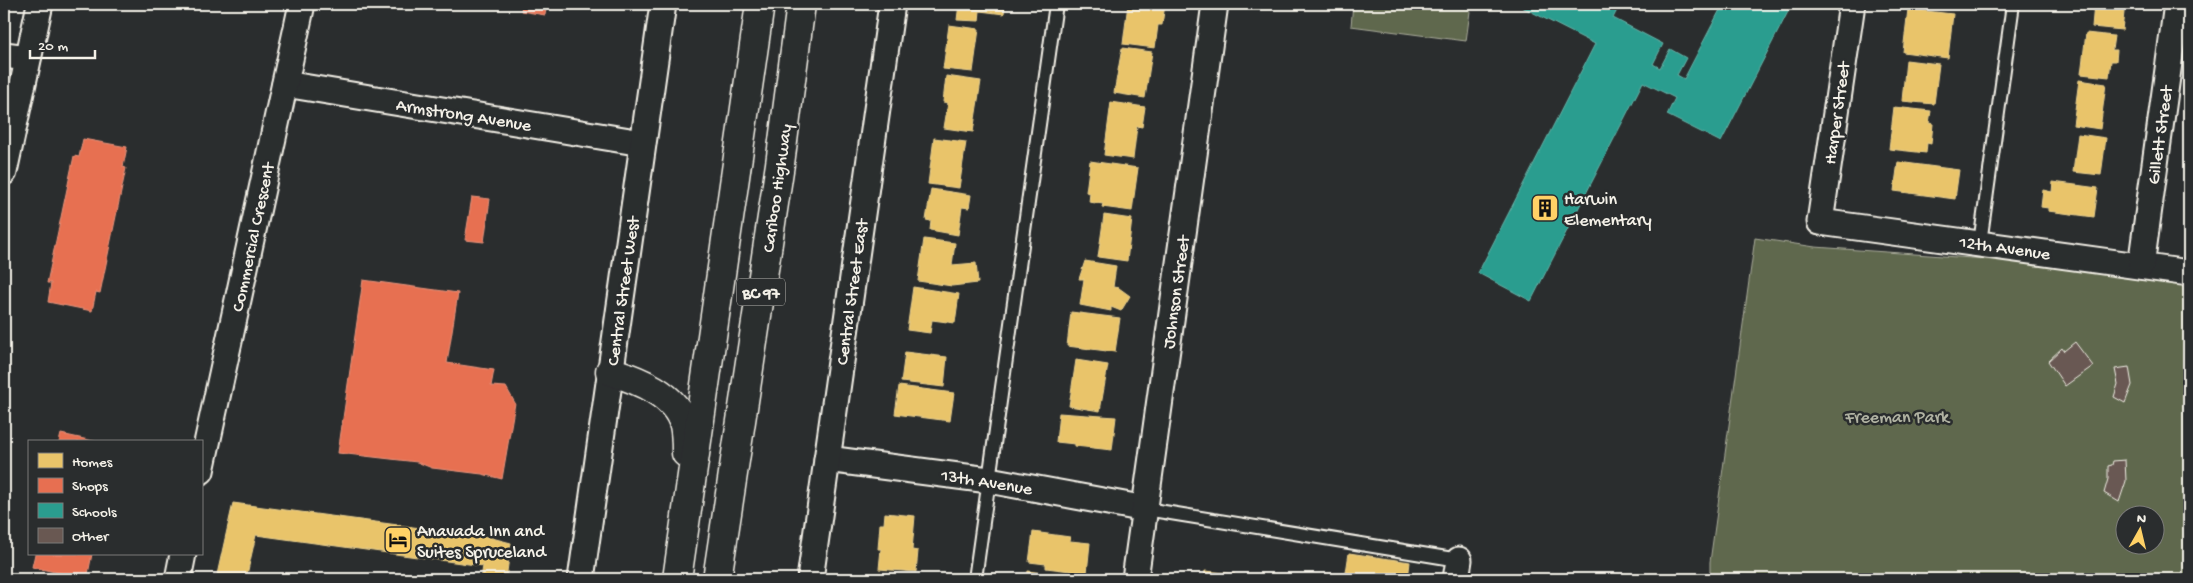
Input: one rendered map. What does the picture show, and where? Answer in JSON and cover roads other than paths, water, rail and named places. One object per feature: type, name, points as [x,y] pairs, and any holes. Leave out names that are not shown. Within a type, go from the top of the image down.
[{"type":"highway","name":"BC 97","points":[[677,579],[760,4]]},
{"type":"highway","name":"Cariboo Highway","points":[[718,579],[780,164],[801,4]]},
{"type":"highway","points":[[610,371],[633,378],[669,399],[679,412],[684,426],[689,498]]},
{"type":"street","points":[[4,172],[16,57],[40,4]]},
{"type":"street","name":"Commercial Crescent","points":[[202,466],[302,4]]},
{"type":"street","name":"Central Street West","points":[[581,579],[663,4]]},
{"type":"street","name":"Central Street East","points":[[810,579],[892,4]]},
{"type":"street","name":"Johnson Street","points":[[1135,579],[1215,4]]},
{"type":"street","name":"Harper Street","points":[[1820,222],[1852,4]]},
{"type":"street","name":"Gillett Street","points":[[2141,266],[2177,4]]},
{"type":"street","name":"Armstrong Avenue","points":[[285,84],[642,143]]},
{"type":"street","name":"12th Avenue","points":[[1820,222],[2189,273]]},
{"type":"street","name":"13th Avenue","points":[[828,459],[989,480],[1146,509]]},
{"type":"street","points":[[178,579],[183,556]]},
{"type":"lane","points":[[975,579],[1056,4]]},
{"type":"lane","points":[[1980,243],[2013,4]]},
{"type":"lane","points":[[1146,509],[1457,570]]},
{"type":"place","name":"Harwin Elementary","points":[[1545,208]]},
{"type":"place","name":"Anavada Inn and Suites Spruceland","points":[[398,540]]},
{"type":"park label","name":"Freeman Park","points":[[1897,416]]}]
